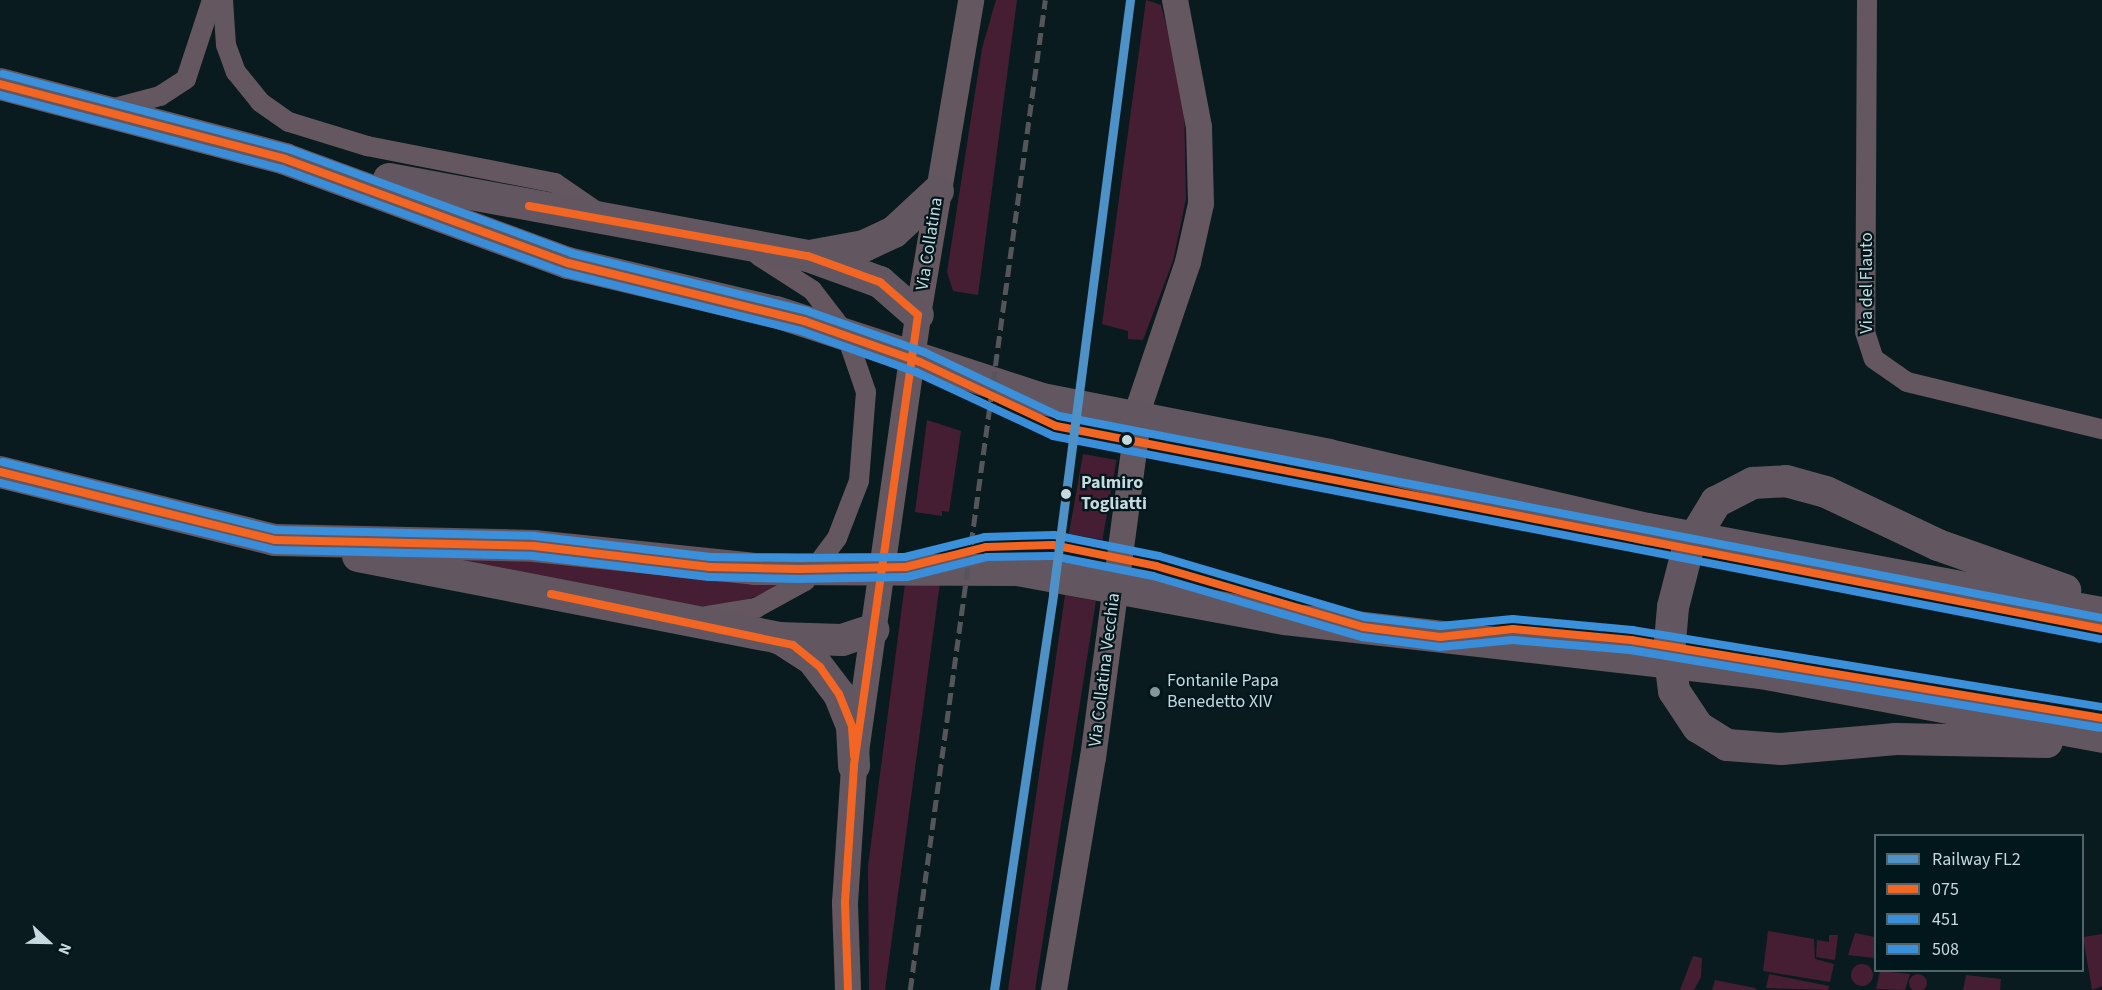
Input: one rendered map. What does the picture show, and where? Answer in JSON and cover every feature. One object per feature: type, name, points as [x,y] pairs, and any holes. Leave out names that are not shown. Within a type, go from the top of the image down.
[{"type":"main road","points":[[0,84],[285,159],[610,222],[808,256],[880,282],[918,315]]},
{"type":"main road","points":[[285,159],[568,263],[746,304],[1023,394],[1249,439],[1648,529],[2102,613]]},
{"type":"main road","points":[[808,256],[885,237],[938,191]]},
{"type":"main road","points":[[0,472],[275,540],[778,638],[842,640],[873,630]]},
{"type":"main road","points":[[2102,604],[1938,545],[1805,484],[1786,481],[1740,487],[1706,516],[1678,583],[1672,682],[1698,726],[1744,748],[1905,739],[2102,746]]},
{"type":"main road","points":[[275,540],[534,546],[710,567],[1017,570],[1237,612],[1740,669],[2102,737]]},
{"type":"main road","points":[[778,638],[806,653],[831,681],[852,727],[854,766]]},
{"type":"street","points":[[102,111],[160,96],[186,79],[212,0]]},
{"type":"street","points":[[223,0],[226,45],[236,72],[256,98],[289,122],[361,145],[555,183],[610,222]]},
{"type":"street","name":"Via Collatina","points":[[848,990],[844,903],[854,766],[918,315],[971,0]]},
{"type":"street","name":"Via Collatina Vecchia","points":[[1054,990],[1093,758],[1140,404],[1184,273],[1201,204],[1199,127],[1175,0]]},
{"type":"street","name":"Via del Flauto","points":[[1867,0],[1866,332],[1874,359],[1907,382],[2102,429]]},
{"type":"street","points":[[680,619],[756,608],[812,575],[852,509],[862,447],[865,385],[833,314],[787,271],[718,241]]},
{"type":"shaded area","points":[[996,0],[1017,0],[978,295],[953,291],[947,272],[982,48]]},
{"type":"shaded area","points":[[1146,0],[1161,5],[1184,96],[1186,199],[1173,261],[1143,340],[1128,339],[1128,331],[1102,324]]},
{"type":"shaded area","points":[[927,420],[961,431],[949,512],[942,511],[942,516],[915,512]]},
{"type":"shaded area","points":[[1083,454],[1116,460],[1102,540],[1069,534]]},
{"type":"shaded area","points":[[537,556],[791,584],[725,607],[695,606],[436,559]]},
{"type":"shaded area","points":[[905,583],[940,583],[885,990],[869,990],[868,866]]},
{"type":"shaded area","points":[[1065,595],[1096,601],[1035,990],[1008,990]]},
{"type":"shaded area","points":[[1768,931],[1814,939],[1815,959],[1834,964],[1830,982],[1763,971]]},
{"type":"shaded area","points":[[1855,933],[1874,937],[1874,958],[1848,955]]},
{"type":"shaded area","points":[[2102,934],[2102,986],[2092,990],[2084,943],[2084,937]]},
{"type":"shaded area","points":[[1829,935],[1838,935],[1835,960],[1816,957],[1817,940],[1829,942]]},
{"type":"shaded area","points":[[1693,956],[1702,958],[1701,977],[1694,990],[1680,990]]},
{"type":"shaded area","points":[[1862,964],[1870,967],[1873,975],[1870,983],[1862,986],[1854,983],[1851,975],[1854,967]]},
{"type":"shaded area","points":[[1880,972],[1910,974],[1905,990],[1876,989]]},
{"type":"shaded area","points":[[1769,974],[1829,986],[1828,990],[1766,988]]},
{"type":"shaded area","points":[[1914,975],[1922,975],[1926,979],[1926,987],[1922,991],[1914,991],[1910,987],[1910,979]]},
{"type":"shaded area","points":[[1966,975],[2001,979],[2000,990],[1963,990]]},
{"type":"shaded area","points":[[1715,980],[1755,988],[1757,990],[1712,990]]},
{"type":"railway","points":[[910,990],[1045,0]]},
{"type":"rail line","name":"FL2","points":[[994,990],[1053,593],[1130,0]]},
{"type":"transit line","name":"508","points":[[3,74],[289,149],[571,253],[807,311],[924,352],[1059,416],[2102,618]]},
{"type":"transit line","name":"075","points":[[0,84],[285,159],[568,263],[804,321],[920,362],[1056,426],[2102,629]]},
{"type":"transit line","name":"451","points":[[0,95],[282,169],[565,273],[801,331],[916,372],[1053,436],[2100,639]]},
{"type":"transit line","name":"075","points":[[529,206],[808,256],[880,282],[918,315],[854,766],[845,903],[848,990]]},
{"type":"transit line","name":"508","points":[[3,462],[276,530],[534,536],[711,557],[799,558],[905,557],[985,537],[1054,535],[1159,556],[1365,617],[1440,626],[1513,619],[1632,630],[2102,707]]},
{"type":"transit line","name":"075","points":[[0,472],[275,540],[534,546],[710,567],[799,569],[906,567],[986,547],[1053,545],[1156,566],[1363,627],[1440,637],[1513,629],[1631,640],[2102,718]]},
{"type":"transit line","name":"451","points":[[0,483],[275,550],[533,556],[709,577],[799,579],[907,577],[987,557],[1052,556],[1153,576],[1362,637],[1440,647],[1513,640],[1630,650],[2100,728]]},
{"type":"transit line","name":"075","points":[[551,594],[793,645],[820,667],[839,694],[852,727],[854,756]]},
{"type":"place","name":"Palmiro Togliatti","points":[[1066,494]]},
{"type":"place","name":"Fontanile Papa Benedetto XIV","points":[[1155,692]]}]
